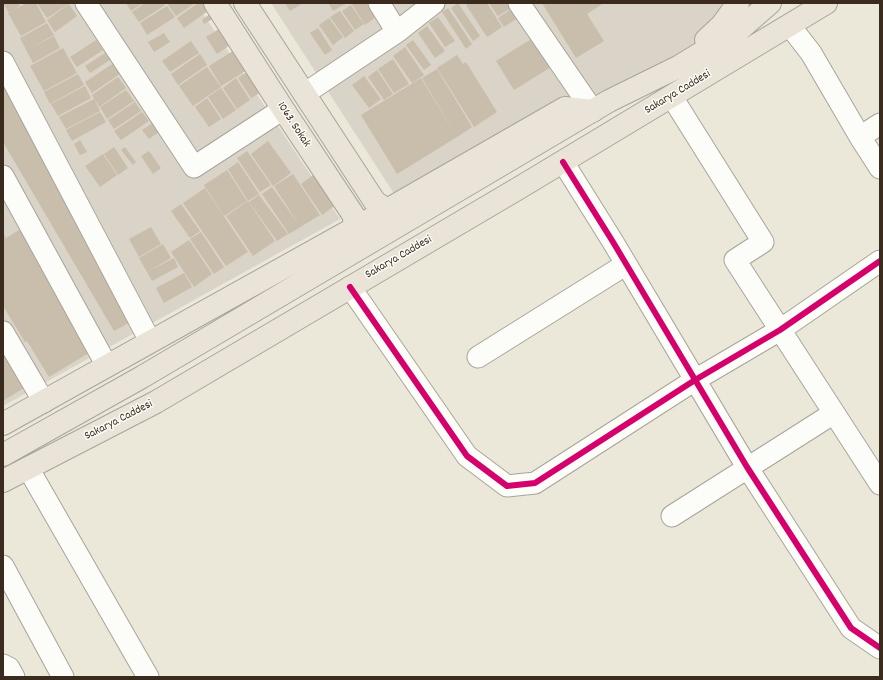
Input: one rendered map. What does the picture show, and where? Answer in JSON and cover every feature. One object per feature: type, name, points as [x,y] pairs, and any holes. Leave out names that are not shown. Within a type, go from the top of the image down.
[{"type":"main road","name":"1063. Sokak","points":[[216,3],[283,109],[354,216],[355,251]]},
{"type":"main road","points":[[245,3],[375,202],[405,222]]},
{"type":"main road","points":[[680,66],[722,25],[738,3]]},
{"type":"main road","name":"Sakarya Caddesi","points":[[3,455],[148,373],[609,101],[680,66],[739,30],[770,3]]},
{"type":"main road","points":[[776,3],[790,26]]},
{"type":"main road","name":"Sakarya Caddesi","points":[[3,481],[156,402],[790,26],[812,7]]},
{"type":"main road","points":[[3,424],[387,210],[564,108],[593,111]]},
{"type":"street","points":[[86,3],[194,167],[283,109]]},
{"type":"street","points":[[379,3],[397,32]]},
{"type":"street","points":[[304,94],[397,32],[434,3]]},
{"type":"street","points":[[519,3],[593,111]]},
{"type":"street","points":[[790,26],[811,53],[860,137],[880,168]]},
{"type":"street","points":[[3,62],[150,341]]},
{"type":"street","points":[[672,97],[763,242],[735,260],[880,484]]},
{"type":"street","points":[[860,137],[880,124]]},
{"type":"street","points":[[563,162],[613,242],[625,265],[747,467],[851,628],[880,648]]},
{"type":"street","points":[[3,176],[107,366]]},
{"type":"street","points":[[350,287],[466,456],[507,486],[535,483],[695,380],[780,330],[880,261]]},
{"type":"street","points":[[478,357],[625,265]]},
{"type":"street","points":[[3,332],[44,402]]},
{"type":"street","points":[[672,516],[834,413]]},
{"type":"street","points":[[28,468],[148,677]]},
{"type":"street","points":[[3,566],[63,677]]},
{"type":"street","points":[[3,665],[9,668],[14,677]]},
{"type":"shaded area","points":[[3,3],[196,3],[340,219],[3,406]]},
{"type":"shaded area","points":[[271,3],[731,3],[703,47],[402,206]]},
{"type":"building","points":[[3,3],[18,3],[20,6],[9,13]]},
{"type":"building","points":[[27,3],[36,3],[46,22],[21,36],[8,13]]},
{"type":"building","points":[[37,3],[70,3],[47,18]]},
{"type":"building","points":[[126,3],[143,3],[131,11]]},
{"type":"building","points":[[145,3],[164,3],[165,5],[139,22],[132,12]]},
{"type":"building","points":[[171,3],[195,3],[176,16],[168,5]]},
{"type":"building","points":[[198,3],[207,3],[211,9],[184,28],[177,18]]},
{"type":"building","points":[[285,3],[303,3],[290,11]]},
{"type":"building","points":[[347,3],[333,11],[329,4]]},
{"type":"building","points":[[369,3],[377,16],[365,25],[352,4]]},
{"type":"building","points":[[458,3],[480,36],[473,41],[451,8]]},
{"type":"building","points":[[469,3],[487,3],[502,27],[487,37],[466,5]]},
{"type":"building","points":[[489,3],[507,3],[511,8],[498,16]]},
{"type":"building","points":[[542,3],[604,3],[587,14],[604,41],[576,58]]},
{"type":"building","points":[[69,4],[77,16],[55,32],[47,20]]},
{"type":"building","points":[[351,5],[364,24],[355,30],[342,11]]},
{"type":"building","points":[[167,6],[175,17],[147,35],[140,23]]},
{"type":"building","points":[[448,8],[472,44],[466,49],[442,12]]},
{"type":"building","points":[[511,9],[518,18],[504,27],[498,18]]},
{"type":"building","points":[[340,11],[354,31],[345,38],[330,17]]},
{"type":"building","points":[[211,13],[214,18],[204,24],[202,20]]},
{"type":"building","points":[[438,17],[455,41],[445,47],[429,23]]},
{"type":"building","points":[[329,18],[343,37],[333,45],[319,25]]},
{"type":"building","points":[[47,23],[54,35],[30,48],[54,36],[60,48],[33,63],[20,38]]},
{"type":"building","points":[[427,26],[445,51],[435,58],[418,33]]},
{"type":"building","points":[[222,27],[233,43],[217,54],[206,37]]},
{"type":"building","points":[[318,28],[332,50],[325,55],[310,33]]},
{"type":"building","points":[[164,33],[170,42],[154,52],[148,42]]},
{"type":"building","points":[[533,38],[551,67],[514,90],[496,61]]},
{"type":"building","points":[[96,40],[103,50],[77,67],[70,57]]},
{"type":"building","points":[[413,40],[431,65],[424,70],[406,45]]},
{"type":"building","points":[[191,41],[199,53],[170,72],[162,61]]},
{"type":"building","points":[[405,47],[424,75],[412,83],[393,56]]},
{"type":"building","points":[[63,48],[77,73],[44,91],[30,66]]},
{"type":"building","points":[[236,49],[249,69],[221,86],[209,66]]},
{"type":"building","points":[[105,53],[110,60],[90,73],[85,66]]},
{"type":"building","points":[[200,54],[207,65],[178,85],[171,74]]},
{"type":"building","points":[[457,55],[463,64],[466,62],[497,112],[474,127],[437,68]]},
{"type":"building","points":[[393,59],[409,84],[394,93],[378,69]]},
{"type":"building","points":[[114,63],[121,73],[92,93],[85,82]]},
{"type":"building","points":[[207,67],[221,87],[193,106],[179,86]]},
{"type":"building","points":[[437,69],[472,127],[457,137],[422,78]]},
{"type":"building","points":[[249,70],[263,91],[251,98],[238,78]]},
{"type":"building","points":[[377,70],[393,94],[384,100],[368,77]]},
{"type":"building","points":[[3,74],[136,319],[114,331],[3,142]]},
{"type":"building","points":[[78,74],[84,85],[50,104],[44,92]]},
{"type":"building","points":[[364,76],[381,99],[369,108],[352,85]]},
{"type":"building","points":[[118,77],[126,88],[99,107],[92,95]]},
{"type":"building","points":[[236,78],[250,100],[237,109],[223,88]]},
{"type":"building","points":[[421,78],[457,137],[397,174],[361,115]]},
{"type":"building","points":[[85,86],[91,98],[58,116],[51,104]]},
{"type":"building","points":[[221,88],[236,110],[223,119],[208,97]]},
{"type":"building","points":[[126,90],[134,101],[107,119],[100,107]]},
{"type":"building","points":[[207,98],[221,119],[209,127],[195,107]]},
{"type":"building","points":[[94,99],[100,111],[66,129],[59,117]]},
{"type":"building","points":[[135,102],[141,111],[114,129],[108,120]]},
{"type":"building","points":[[100,112],[106,122],[72,141],[66,130]]},
{"type":"building","points":[[142,112],[149,121],[121,140],[114,131]]},
{"type":"building","points":[[157,120],[163,129],[149,139],[142,130]]},
{"type":"building","points":[[80,140],[87,152],[80,155],[74,144]]},
{"type":"building","points":[[268,141],[291,173],[273,186],[251,154]]},
{"type":"building","points":[[114,147],[128,168],[118,175],[104,154]]},
{"type":"building","points":[[125,147],[136,162],[133,165],[121,150]]},
{"type":"building","points":[[149,151],[161,168],[153,174],[141,156]]},
{"type":"building","points":[[247,151],[271,185],[260,192],[237,158]]},
{"type":"building","points":[[103,154],[117,175],[100,187],[85,166]]},
{"type":"building","points":[[238,162],[259,194],[248,201],[228,169]]},
{"type":"building","points":[[227,170],[247,201],[224,216],[204,185]]},
{"type":"building","points":[[320,170],[341,201],[322,215],[301,184]]},
{"type":"building","points":[[293,174],[320,215],[289,234],[262,194],[272,187],[299,225],[274,186]]},
{"type":"building","points":[[205,188],[248,252],[226,266],[183,203]]},
{"type":"building","points":[[259,195],[288,234],[277,241],[249,202]]},
{"type":"building","points":[[248,201],[275,241],[253,256],[226,216]]},
{"type":"building","points":[[181,204],[200,231],[190,238],[171,211]]},
{"type":"building","points":[[24,227],[97,348],[49,377],[3,306],[3,233],[6,238]]},
{"type":"building","points":[[151,227],[161,244],[139,257],[129,239]]},
{"type":"building","points":[[201,232],[224,267],[214,274],[190,239]]},
{"type":"building","points":[[189,240],[212,274],[194,287],[171,252]]},
{"type":"building","points":[[163,244],[171,258],[147,272],[139,258]]},
{"type":"building","points":[[174,258],[178,267],[152,281],[147,272]]},
{"type":"building","points":[[184,273],[192,287],[164,303],[156,288]]},
{"type":"building","points":[[3,337],[32,383],[3,401]]},
{"type":"cycle path","points":[[563,162],[613,242],[747,467],[851,628],[880,648]]},
{"type":"cycle path","points":[[350,287],[467,456],[507,486],[535,483],[695,380],[780,330],[880,261]]}]
